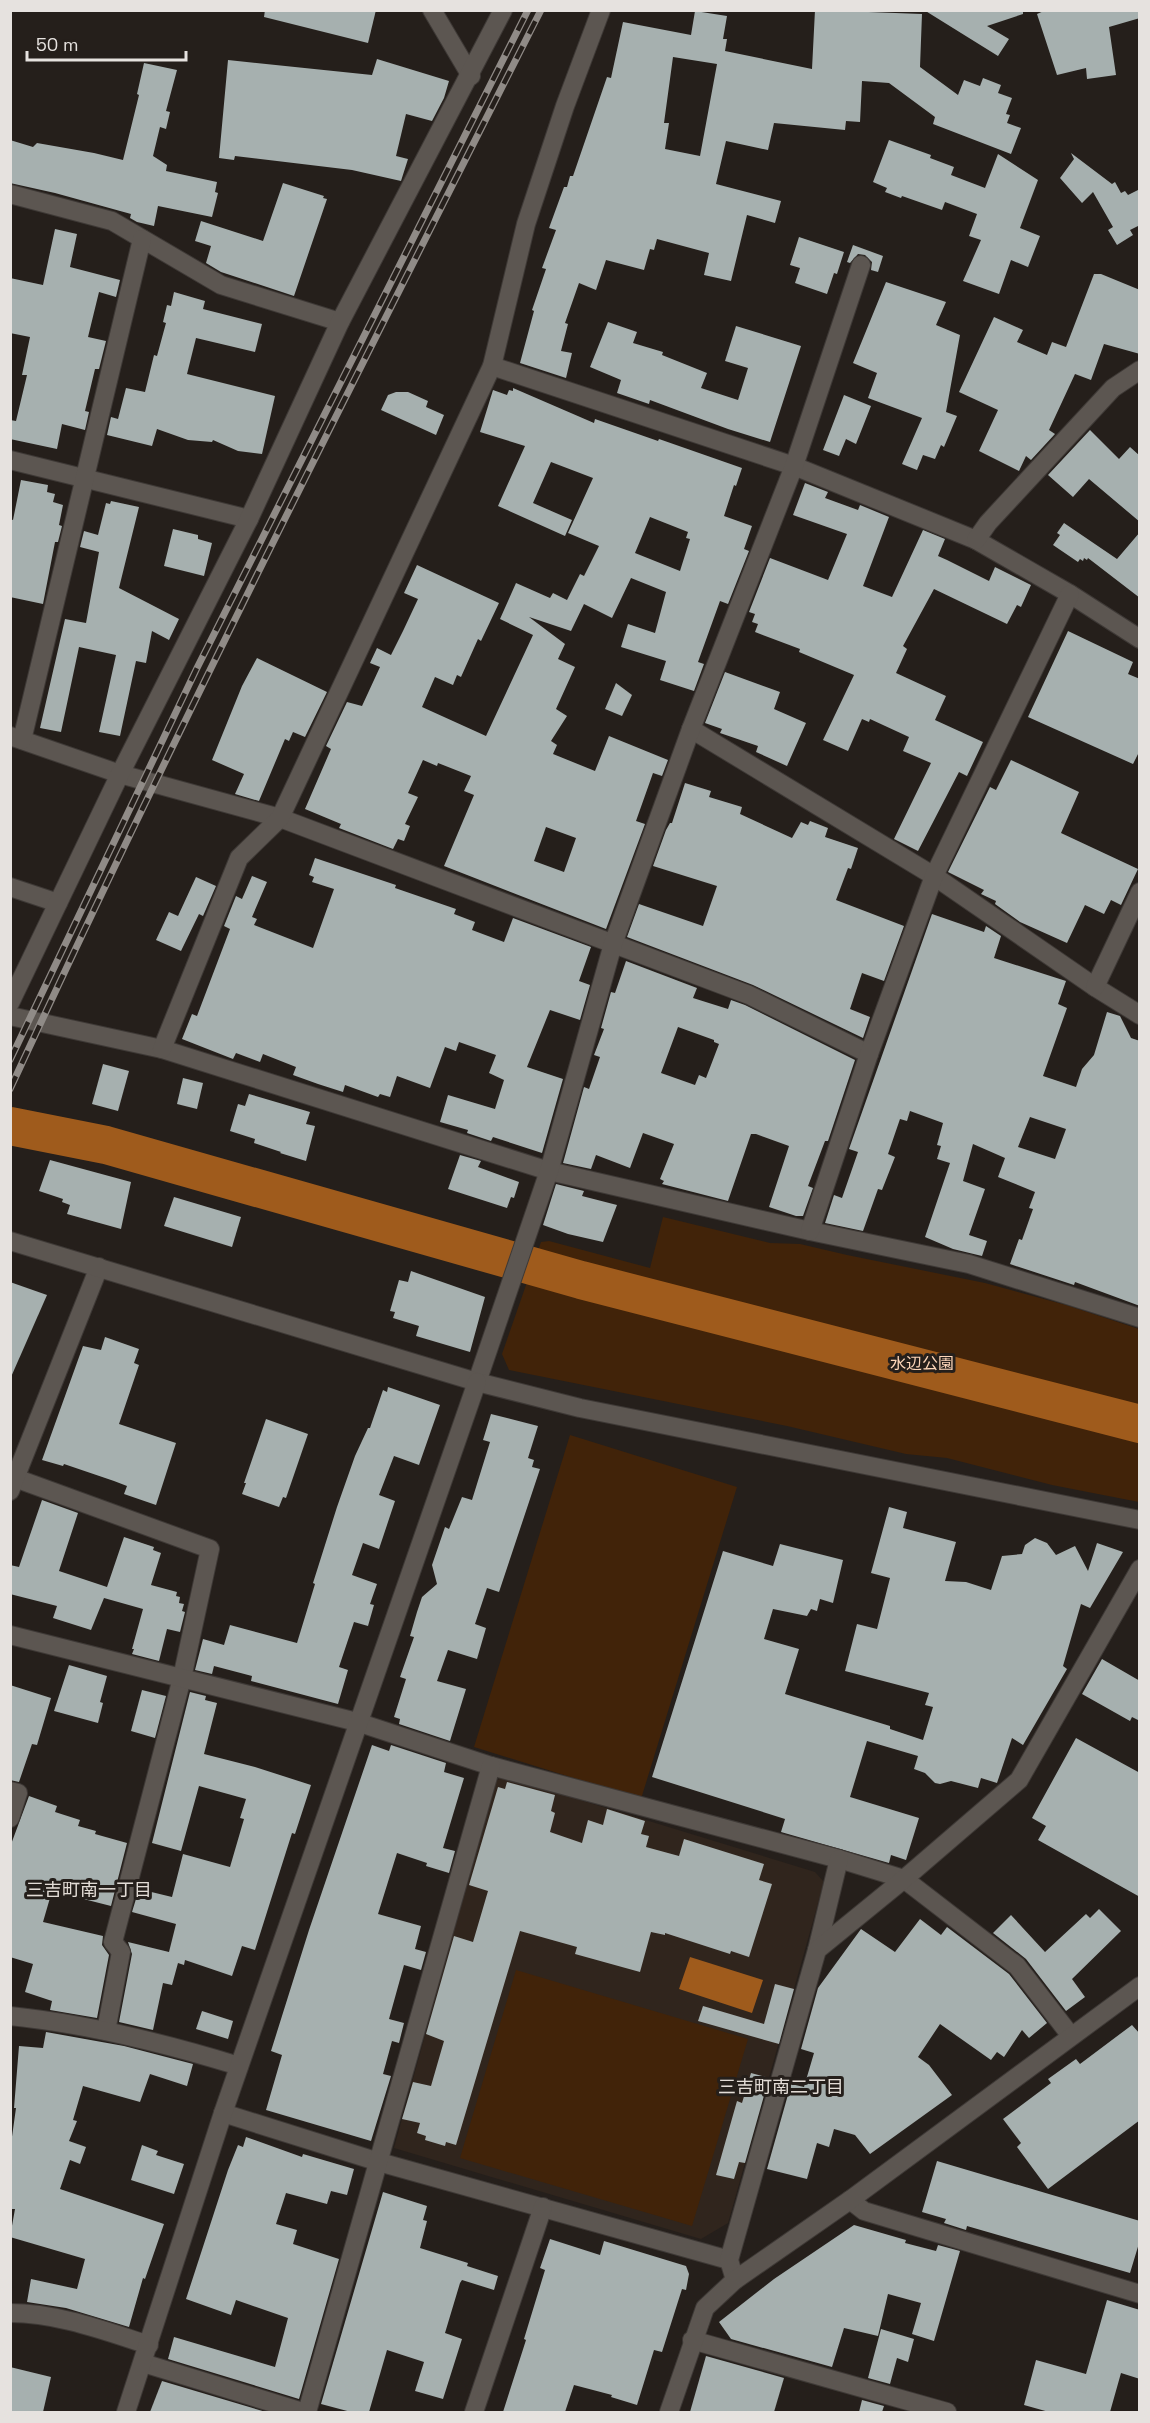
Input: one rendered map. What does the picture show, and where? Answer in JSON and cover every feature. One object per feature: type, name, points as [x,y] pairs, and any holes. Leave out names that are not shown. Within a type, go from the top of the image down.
[{"type":"street","points":[[432,10],[471,76]]},
{"type":"street","points":[[10,1003],[120,774],[249,519],[340,322],[471,76],[503,10]]},
{"type":"street","points":[[162,1049],[239,858],[280,818],[492,366],[526,224],[565,106],[601,10]]},
{"type":"street","points":[[10,194],[112,221],[221,285],[340,322]]},
{"type":"street","points":[[142,239],[85,479],[16,738],[120,774],[280,818],[749,995],[869,1054]]},
{"type":"street","points":[[126,2412],[239,2066],[549,1171],[613,944],[691,729],[794,466],[861,265]]},
{"type":"street","points":[[492,366],[794,466],[976,540],[1070,594],[1140,639]]},
{"type":"street","points":[[976,540],[988,523],[1113,388],[1140,370]]},
{"type":"street","points":[[10,460],[249,519]]},
{"type":"street","points":[[810,1231],[869,1054],[934,876],[1070,594]]},
{"type":"street","points":[[691,729],[934,876],[1095,987],[1140,1015]]},
{"type":"street","points":[[10,887],[58,903]]},
{"type":"street","points":[[1095,987],[1140,892]]},
{"type":"street","points":[[10,1016],[162,1049],[549,1171],[810,1231],[969,1264],[1140,1318]]},
{"type":"street","points":[[10,1241],[477,1382],[580,1408],[1140,1520]]},
{"type":"street","points":[[99,1267],[13,1485],[210,1549],[182,1678],[113,1942],[121,1952],[106,2031]]},
{"type":"street","points":[[817,1950],[1019,1780],[1140,1569]]},
{"type":"street","points":[[10,1635],[357,1722],[491,1766],[839,1859],[904,1879],[1017,1966],[1071,2036]]},
{"type":"street","points":[[143,2363],[305,2412],[379,2162],[491,1766]]},
{"type":"street","points":[[10,1791],[18,1793],[10,1818]]},
{"type":"street","points":[[735,2280],[729,2260],[817,1950],[839,1859]]},
{"type":"street","points":[[669,2412],[692,2340],[705,2308],[735,2280],[850,2200],[1140,1986]]},
{"type":"street","points":[[10,2016],[49,2020],[106,2031],[182,2049],[239,2066]]},
{"type":"street","points":[[223,2113],[379,2162],[729,2260]]},
{"type":"street","points":[[850,2200],[864,2211],[1140,2294]]},
{"type":"street","points":[[474,2412],[543,2208]]},
{"type":"street","points":[[10,2313],[26,2313],[81,2324],[149,2345]]},
{"type":"street","points":[[692,2340],[947,2412]]},
{"type":"shaded area","points":[[505,1777],[815,1872],[824,1882],[728,2223],[701,2239],[394,2148],[495,1781]]},
{"type":"shaded area","points":[[690,1957],[763,1980],[752,2013],[679,1989]]},
{"type":"green space","name":"水辺公園","points":[[663,1217],[770,1243],[800,1244],[985,1283],[1066,1305],[1139,1329],[1139,1502],[1052,1485],[947,1458],[906,1454],[787,1426],[509,1370],[502,1354],[541,1242],[549,1241],[650,1268]]},
{"type":"green space","points":[[570,1435],[737,1487],[641,1799],[474,1747]]},
{"type":"green space","points":[[516,1970],[748,2039],[692,2226],[460,2158]]},
{"type":"building","points":[[265,10],[376,10],[368,43],[264,17]]},
{"type":"building","points":[[815,10],[922,14],[920,67],[958,95],[964,80],[980,86],[983,78],[1001,85],[998,93],[1012,98],[1006,114],[1010,115],[1007,123],[1021,128],[1011,154],[933,124],[935,117],[889,83],[862,81],[860,122],[846,121],[845,130],[774,123],[768,150],[726,141],[716,184],[781,201],[775,223],[747,215],[731,281],[704,275],[709,253],[657,239],[654,250],[650,249],[644,270],[606,260],[596,290],[579,283],[565,323],[568,324],[561,351],[572,353],[566,378],[520,363],[534,311],[532,310],[546,269],[542,268],[556,230],[549,228],[564,187],[567,187],[570,176],[573,176],[607,77],[611,78],[623,22],[691,35],[695,11],[727,16],[723,39],[727,39],[725,51],[812,69]],"holes":[[[673,57],[717,64],[700,156],[665,149],[669,123],[664,123]]]},
{"type":"building","points":[[924,10],[1023,10],[1023,14],[987,26],[1009,39],[998,56]]},
{"type":"building","points":[[1046,10],[1140,10],[1140,18],[1109,27],[1116,75],[1087,79],[1086,68],[1057,75],[1037,14]]},
{"type":"building","points":[[377,59],[449,81],[444,98],[432,121],[406,114],[396,156],[408,159],[401,181],[352,170],[235,156],[234,160],[219,158],[228,60],[372,75]]},
{"type":"building","points":[[144,63],[177,70],[166,111],[170,112],[166,129],[160,127],[153,156],[167,165],[166,171],[217,182],[215,192],[218,193],[212,217],[158,206],[154,226],[137,222],[130,218],[131,214],[10,183],[10,140],[33,147],[37,143],[123,160],[139,95],[137,94]]},
{"type":"building","points":[[889,140],[931,155],[930,158],[954,167],[951,175],[985,188],[998,154],[1038,180],[1020,228],[1040,236],[1028,267],[1011,260],[999,294],[963,281],[981,240],[969,236],[977,214],[945,202],[942,210],[902,196],[901,198],[885,192],[887,188],[873,182]]},
{"type":"building","points":[[1071,153],[1112,184],[1115,182],[1121,193],[1125,191],[1128,195],[1140,189],[1140,225],[1130,230],[1133,235],[1117,245],[1108,230],[1113,227],[1093,192],[1082,203],[1060,178],[1074,159]]},
{"type":"building","points":[[283,183],[327,199],[294,296],[221,272],[206,263],[211,246],[195,241],[201,221],[263,241]]},
{"type":"building","points":[[55,229],[77,234],[70,267],[120,280],[116,297],[99,292],[88,337],[106,341],[99,369],[95,369],[85,411],[89,412],[85,430],[62,424],[57,449],[10,439],[10,420],[16,421],[27,375],[22,375],[30,337],[10,333],[10,278],[43,285]]},
{"type":"building","points":[[799,237],[844,252],[827,294],[795,283],[800,268],[790,265]]},
{"type":"building","points":[[853,245],[883,256],[878,272],[871,270],[872,262],[865,255],[858,254],[850,263],[847,262]]},
{"type":"building","points":[[1094,274],[1101,274],[1140,290],[1140,354],[1104,344],[1091,380],[1075,374],[1049,430],[1055,434],[1031,460],[1026,456],[1019,471],[979,451],[998,410],[959,392],[994,317],[1023,330],[1017,342],[1047,355],[1052,342],[1066,347]]},
{"type":"building","points":[[886,282],[946,302],[936,325],[960,335],[946,412],[957,416],[944,447],[941,445],[935,459],[923,455],[917,470],[902,464],[922,418],[868,398],[877,373],[853,363]]},
{"type":"building","points":[[174,292],[205,301],[203,309],[262,324],[255,352],[196,338],[187,374],[275,396],[262,454],[238,451],[213,440],[212,442],[188,440],[157,429],[152,446],[107,435],[111,417],[118,419],[126,388],[145,392],[154,355],[157,356],[166,323],[163,322],[167,305],[171,306]]},
{"type":"building","points":[[608,322],[637,332],[633,343],[663,352],[662,355],[707,373],[701,388],[738,400],[748,368],[725,361],[736,326],[801,346],[770,442],[650,400],[649,404],[617,393],[621,380],[590,367]]},
{"type":"building","points":[[513,388],[594,423],[595,419],[742,468],[724,516],[752,526],[744,549],[749,551],[728,604],[720,601],[698,662],[704,664],[694,691],[660,680],[666,661],[621,647],[628,624],[655,633],[666,592],[631,578],[612,618],[584,604],[571,631],[529,617],[565,644],[558,659],[575,667],[556,709],[567,716],[551,741],[557,745],[553,754],[595,771],[609,736],[668,760],[662,776],[653,773],[636,821],[645,824],[606,929],[444,866],[474,795],[464,791],[471,776],[438,763],[437,766],[423,760],[408,793],[418,797],[405,824],[410,826],[404,841],[398,839],[393,849],[339,828],[341,824],[305,809],[331,749],[326,746],[347,702],[362,706],[380,667],[370,663],[377,648],[391,655],[418,599],[404,593],[417,565],[499,603],[481,641],[478,639],[461,677],[457,675],[453,685],[435,677],[422,707],[486,736],[533,635],[500,619],[516,583],[550,598],[553,593],[567,600],[580,574],[584,576],[599,546],[568,533],[593,478],[551,462],[533,503],[572,520],[565,536],[498,506],[525,446],[480,432],[493,390],[507,395],[509,390],[513,391]],"holes":[[[650,517],[688,532],[686,538],[690,539],[680,571],[635,553]],[[546,827],[576,838],[564,872],[534,861]]]},
{"type":"building","points":[[408,392],[428,401],[426,407],[444,415],[436,435],[381,410],[388,395]]},
{"type":"building","points":[[844,395],[871,406],[856,444],[846,439],[839,456],[823,450]]},
{"type":"building","points":[[1090,430],[1119,459],[1130,447],[1140,456],[1140,522],[1089,479],[1073,497],[1048,475]]},
{"type":"building","points":[[21,480],[48,485],[47,492],[55,494],[53,502],[63,505],[59,525],[62,526],[58,542],[55,542],[43,604],[10,597],[10,519],[13,520]]},
{"type":"building","points":[[805,483],[828,492],[825,498],[858,510],[860,505],[889,517],[863,586],[892,597],[923,530],[945,539],[938,556],[989,581],[995,567],[1031,585],[1021,607],[1017,605],[1007,624],[934,589],[903,646],[907,649],[896,673],[946,696],[935,720],[983,742],[967,776],[959,772],[918,851],[894,839],[931,763],[903,751],[909,737],[870,719],[869,722],[862,719],[848,751],[823,740],[854,675],[799,652],[800,649],[755,632],[758,624],[752,622],[755,614],[749,612],[770,558],[828,580],[847,534],[793,515]]},
{"type":"building","points":[[111,501],[139,507],[119,588],[179,619],[169,640],[152,631],[146,663],[136,661],[120,736],[99,732],[116,655],[79,647],[61,732],[40,728],[65,619],[86,623],[99,552],[80,547],[84,531],[98,535],[106,503],[110,504]]},
{"type":"building","points":[[1064,523],[1117,559],[1140,532],[1140,598],[1088,558],[1087,560],[1084,558],[1083,561],[1080,559],[1078,562],[1053,545]]},
{"type":"building","points":[[173,529],[198,535],[198,539],[212,543],[204,576],[164,566]]},
{"type":"building","points":[[1068,631],[1133,662],[1128,674],[1140,679],[1140,750],[1133,764],[1028,717]]},
{"type":"building","points":[[257,658],[327,692],[305,737],[293,732],[289,741],[285,739],[259,801],[235,794],[244,774],[212,760],[242,686]]},
{"type":"building","points":[[725,672],[780,692],[774,709],[806,723],[787,766],[756,752],[758,746],[720,733],[722,729],[705,723]]},
{"type":"building","points":[[616,683],[632,695],[622,716],[605,709]]},
{"type":"building","points":[[1011,760],[1079,792],[1061,833],[1138,869],[1121,905],[1111,900],[1104,914],[1085,905],[1067,943],[1020,922],[995,904],[996,901],[981,894],[984,890],[948,872],[990,787],[996,790]]},
{"type":"building","points":[[685,783],[711,791],[709,797],[742,807],[740,814],[792,838],[801,822],[808,825],[810,821],[828,828],[825,837],[858,848],[836,900],[904,926],[884,981],[862,973],[850,1009],[870,1017],[863,1038],[753,985],[627,937],[639,904],[703,926],[717,886],[653,866],[666,830],[672,823]]},
{"type":"building","points":[[315,858],[396,885],[395,888],[456,909],[454,914],[475,922],[472,930],[504,942],[513,918],[591,947],[579,981],[590,985],[580,1020],[550,1010],[527,1067],[563,1079],[542,1153],[493,1137],[491,1141],[467,1133],[468,1130],[440,1122],[448,1095],[495,1109],[504,1080],[489,1073],[496,1055],[459,1042],[456,1051],[445,1047],[430,1088],[397,1076],[390,1097],[380,1094],[378,1097],[345,1085],[343,1092],[293,1075],[296,1067],[263,1054],[260,1062],[236,1053],[233,1059],[182,1039],[192,1014],[197,1016],[230,929],[224,926],[236,896],[242,899],[252,876],[267,882],[252,917],[257,919],[254,925],[313,948],[334,889],[312,882],[314,877],[309,875]]},
{"type":"building","points":[[196,877],[216,886],[203,916],[199,914],[181,951],[156,940],[169,912],[178,916]]},
{"type":"building","points":[[932,914],[984,932],[986,926],[1001,936],[994,958],[1066,981],[1058,1004],[1067,1008],[1043,1076],[1076,1087],[1082,1069],[1094,1055],[1107,1012],[1120,1016],[1131,1038],[1140,1041],[1140,1306],[1075,1282],[1074,1285],[1010,1264],[1019,1239],[1022,1240],[1033,1209],[1029,1208],[1035,1192],[998,1177],[1005,1158],[973,1144],[963,1181],[985,1189],[969,1235],[987,1241],[982,1256],[953,1249],[925,1237],[950,1163],[937,1159],[941,1146],[937,1145],[943,1123],[910,1111],[907,1121],[900,1119],[888,1154],[895,1157],[882,1190],[878,1189],[863,1231],[825,1223],[834,1195],[842,1198],[858,1152],[849,1149]],"holes":[[[1030,1117],[1066,1129],[1055,1159],[1018,1147]]]},
{"type":"building","points":[[626,961],[697,988],[693,998],[728,1009],[731,1000],[745,1005],[855,1060],[828,1141],[825,1141],[808,1186],[813,1188],[803,1216],[769,1207],[789,1146],[756,1134],[751,1134],[728,1201],[662,1184],[664,1181],[660,1179],[674,1144],[643,1133],[630,1168],[596,1155],[591,1169],[563,1163],[584,1087],[589,1089],[600,1057],[594,1055],[604,1029],[601,1028],[611,992],[615,993]],"holes":[[[678,1027],[719,1044],[706,1078],[699,1075],[695,1085],[661,1073]]]},
{"type":"building","points":[[103,1064],[129,1071],[118,1111],[92,1104]]},
{"type":"building","points":[[183,1078],[203,1083],[197,1109],[177,1104]]},
{"type":"building","points":[[249,1094],[310,1112],[306,1124],[315,1126],[306,1161],[254,1143],[255,1139],[230,1131],[238,1104],[245,1106]]},
{"type":"building","points":[[460,1155],[481,1161],[478,1167],[519,1182],[514,1198],[511,1197],[507,1208],[448,1189]]},
{"type":"building","points":[[50,1160],[131,1182],[121,1229],[67,1214],[70,1205],[62,1202],[63,1199],[39,1191]]},
{"type":"building","points":[[556,1184],[584,1191],[582,1196],[617,1205],[603,1242],[568,1234],[543,1225]]},
{"type":"building","points":[[174,1197],[241,1217],[232,1247],[164,1226]]},
{"type":"building","points":[[411,1271],[485,1297],[470,1352],[416,1336],[419,1326],[393,1318],[395,1312],[390,1311],[399,1280],[408,1282]]},
{"type":"building","points":[[10,1282],[47,1295],[11,1377],[10,1377]]},
{"type":"building","points":[[105,1337],[139,1349],[134,1363],[139,1365],[119,1424],[176,1443],[156,1505],[124,1494],[127,1486],[64,1464],[63,1466],[42,1460],[83,1346],[101,1350]]},
{"type":"building","points":[[388,1387],[440,1405],[419,1465],[394,1456],[379,1495],[395,1501],[379,1549],[363,1543],[352,1575],[377,1584],[370,1604],[374,1605],[368,1626],[354,1622],[339,1667],[348,1670],[338,1704],[251,1681],[252,1676],[214,1666],[212,1674],[195,1670],[203,1639],[224,1645],[230,1625],[297,1643],[315,1584],[313,1583],[355,1456],[370,1428],[383,1390],[387,1392]]},
{"type":"building","points":[[491,1414],[538,1426],[528,1458],[534,1460],[532,1467],[540,1469],[499,1592],[487,1588],[475,1624],[486,1628],[477,1659],[448,1650],[437,1681],[466,1689],[450,1741],[399,1724],[400,1719],[394,1717],[406,1679],[400,1677],[414,1637],[410,1636],[417,1612],[422,1597],[437,1584],[432,1565],[445,1527],[449,1529],[462,1497],[472,1500],[490,1442],[483,1440]]},
{"type":"building","points":[[266,1419],[308,1434],[286,1498],[283,1497],[279,1507],[242,1494]]},
{"type":"building","points":[[42,1500],[78,1513],[59,1571],[107,1587],[124,1537],[154,1547],[153,1550],[161,1553],[151,1585],[177,1592],[176,1596],[180,1597],[179,1603],[184,1604],[182,1611],[185,1612],[180,1632],[167,1629],[159,1661],[132,1654],[143,1609],[104,1598],[91,1630],[53,1618],[57,1606],[10,1594],[10,1565],[19,1567]]},
{"type":"building","points":[[889,1507],[907,1512],[903,1528],[956,1542],[945,1581],[966,1582],[991,1590],[1002,1556],[1022,1554],[1025,1545],[1035,1538],[1047,1543],[1056,1555],[1075,1546],[1088,1571],[1097,1543],[1123,1552],[1090,1608],[1081,1604],[1063,1666],[1067,1669],[1023,1745],[1012,1738],[997,1783],[981,1778],[978,1788],[951,1781],[935,1783],[925,1773],[914,1769],[918,1756],[867,1741],[850,1797],[919,1818],[906,1860],[891,1855],[889,1863],[781,1832],[785,1819],[652,1777],[723,1551],[773,1566],[780,1544],[843,1560],[833,1603],[820,1599],[817,1611],[811,1609],[807,1616],[773,1609],[764,1639],[799,1649],[785,1694],[890,1726],[890,1729],[923,1740],[933,1707],[925,1705],[929,1693],[845,1671],[857,1624],[877,1629],[890,1578],[871,1573]]},
{"type":"building","points":[[1102,1659],[1140,1681],[1140,1721],[1132,1717],[1130,1721],[1082,1694]]},
{"type":"building","points":[[69,1665],[107,1676],[100,1702],[103,1703],[98,1723],[54,1711]]},
{"type":"building","points":[[10,1685],[51,1698],[37,1745],[32,1744],[19,1782],[10,1780]]},
{"type":"building","points":[[142,1690],[166,1696],[155,1738],[131,1731]]},
{"type":"building","points":[[190,1692],[206,1696],[205,1700],[217,1703],[204,1754],[311,1785],[295,1834],[292,1833],[255,1950],[242,1946],[232,1976],[185,1960],[184,1965],[178,1963],[172,1985],[163,1983],[153,2030],[119,2022],[132,1954],[128,1942],[169,1952],[176,1924],[132,1912],[139,1889],[172,1897],[183,1854],[230,1867],[244,1819],[240,1818],[246,1799],[199,1786],[181,1851],[152,1843]]},
{"type":"building","points":[[1076,1738],[1140,1773],[1140,1897],[1038,1840],[1046,1826],[1032,1818]]},
{"type":"building","points":[[372,1745],[389,1751],[391,1745],[446,1763],[444,1772],[464,1778],[443,1848],[455,1851],[449,1873],[397,1853],[378,1914],[421,1926],[415,1949],[426,1952],[421,1970],[404,1965],[389,2019],[404,2023],[399,2043],[392,2041],[383,2074],[391,2076],[371,2141],[266,2110],[282,2055],[271,2051],[309,1930]]},
{"type":"building","points":[[507,1782],[555,1795],[551,1811],[555,1813],[550,1832],[582,1843],[588,1820],[603,1825],[607,1809],[645,1821],[641,1834],[649,1836],[646,1847],[679,1856],[684,1839],[764,1864],[759,1880],[772,1884],[749,1957],[731,1951],[730,1954],[665,1933],[665,1935],[651,1932],[640,1972],[575,1954],[577,1947],[520,1931],[456,2145],[446,2142],[445,2146],[425,2140],[426,2136],[417,2133],[420,2123],[402,2119],[413,2082],[431,2086],[444,2041],[426,2034],[454,1936],[473,1942],[488,1891],[469,1885],[498,1787],[505,1789]]},
{"type":"building","points":[[29,1796],[57,1806],[55,1812],[80,1820],[78,1826],[96,1831],[95,1834],[127,1843],[111,1906],[52,1891],[43,1922],[103,1936],[102,1945],[109,1955],[97,2018],[50,2010],[52,2001],[25,1992],[33,1964],[10,1957],[10,1847]]},
{"type":"building","points":[[1099,1909],[1121,1931],[1072,1979],[1085,1997],[1066,2011],[1026,1959],[993,1933],[1011,1915],[1045,1952],[1086,1914],[1090,1918]]},
{"type":"building","points":[[920,1919],[941,1935],[947,1927],[1009,1974],[1047,2023],[1029,2038],[1022,2030],[1004,2057],[997,2052],[991,2060],[940,2024],[918,2057],[929,2065],[952,2095],[870,2154],[855,2135],[834,2129],[829,2147],[817,2143],[807,2179],[767,2169],[791,2084],[804,2087],[814,2053],[801,2049],[818,1988],[861,1929],[895,1952]]},
{"type":"building","points":[[775,1984],[794,1989],[779,2044],[698,2021],[703,2006],[764,2024]]},
{"type":"building","points":[[202,2011],[233,2021],[228,2039],[196,2029]]},
{"type":"building","points":[[1132,2025],[1140,2034],[1140,2120],[1048,2189],[1017,2147],[1021,2143],[1003,2119],[1051,2083],[1048,2079],[1076,2059],[1080,2064]]},
{"type":"building","points":[[46,2032],[124,2046],[193,2064],[187,2086],[150,2074],[140,2102],[83,2086],[73,2120],[77,2121],[69,2141],[86,2147],[80,2164],[70,2160],[60,2189],[164,2224],[145,2279],[143,2278],[129,2327],[66,2308],[27,2302],[31,2279],[77,2289],[85,2259],[10,2237],[15,2209],[10,2209],[10,2151],[16,2108],[14,2108],[19,2046],[43,2048]]},
{"type":"building","points":[[751,2073],[769,2078],[745,2163],[739,2162],[734,2179],[716,2175],[737,2101],[742,2103]]},
{"type":"building","points":[[246,2137],[302,2157],[303,2154],[354,2169],[347,2195],[331,2191],[327,2204],[286,2193],[276,2224],[297,2230],[293,2244],[339,2259],[299,2399],[168,2359],[174,2337],[275,2367],[288,2318],[236,2300],[231,2315],[186,2299],[228,2170],[238,2145],[243,2147]]},
{"type":"building","points":[[142,2145],[158,2151],[156,2155],[184,2164],[174,2194],[131,2180]]},
{"type":"building","points":[[937,2161],[1140,2221],[1140,2240],[1130,2273],[967,2226],[966,2230],[944,2223],[946,2219],[922,2212]]},
{"type":"building","points":[[383,2192],[427,2206],[423,2220],[427,2221],[420,2248],[468,2263],[467,2266],[498,2276],[494,2290],[462,2280],[460,2283],[445,2333],[462,2339],[443,2399],[415,2391],[424,2362],[387,2350],[369,2412],[351,2412],[321,2404]]},
{"type":"building","points":[[854,2225],[936,2251],[938,2245],[960,2251],[934,2341],[912,2334],[921,2303],[888,2294],[878,2336],[844,2328],[832,2367],[731,2339],[719,2322],[774,2279]]},
{"type":"building","points":[[550,2239],[600,2255],[604,2241],[686,2266],[689,2274],[686,2290],[682,2289],[662,2352],[654,2350],[637,2405],[611,2397],[612,2395],[574,2385],[565,2412],[503,2412],[526,2340],[524,2339],[545,2270],[540,2268]]},
{"type":"building","points":[[1107,2300],[1140,2310],[1140,2379],[1121,2373],[1110,2412],[1049,2412],[1024,2405],[1036,2360],[1086,2374]]},
{"type":"building","points":[[881,2329],[914,2339],[908,2362],[897,2358],[890,2384],[868,2378]]},
{"type":"building","points":[[706,2356],[784,2378],[774,2412],[690,2412]]},
{"type":"building","points":[[10,2367],[51,2377],[43,2412],[10,2412]]},
{"type":"building","points":[[162,2381],[266,2412],[150,2412]]},
{"type":"building","points":[[862,2400],[884,2406],[882,2412],[859,2412]]},
{"type":"waterway","points":[[10,1126],[106,1145],[581,1280],[1140,1424]]},
{"type":"railway","points":[[10,1060],[197,668],[528,10]]},
{"type":"railway","points":[[10,1089],[204,682],[541,10]]},
{"type":"district","name":"三吉町南一丁目","points":[[89,1890]]},
{"type":"district","name":"三吉町南二丁目","points":[[781,2087]]}]
